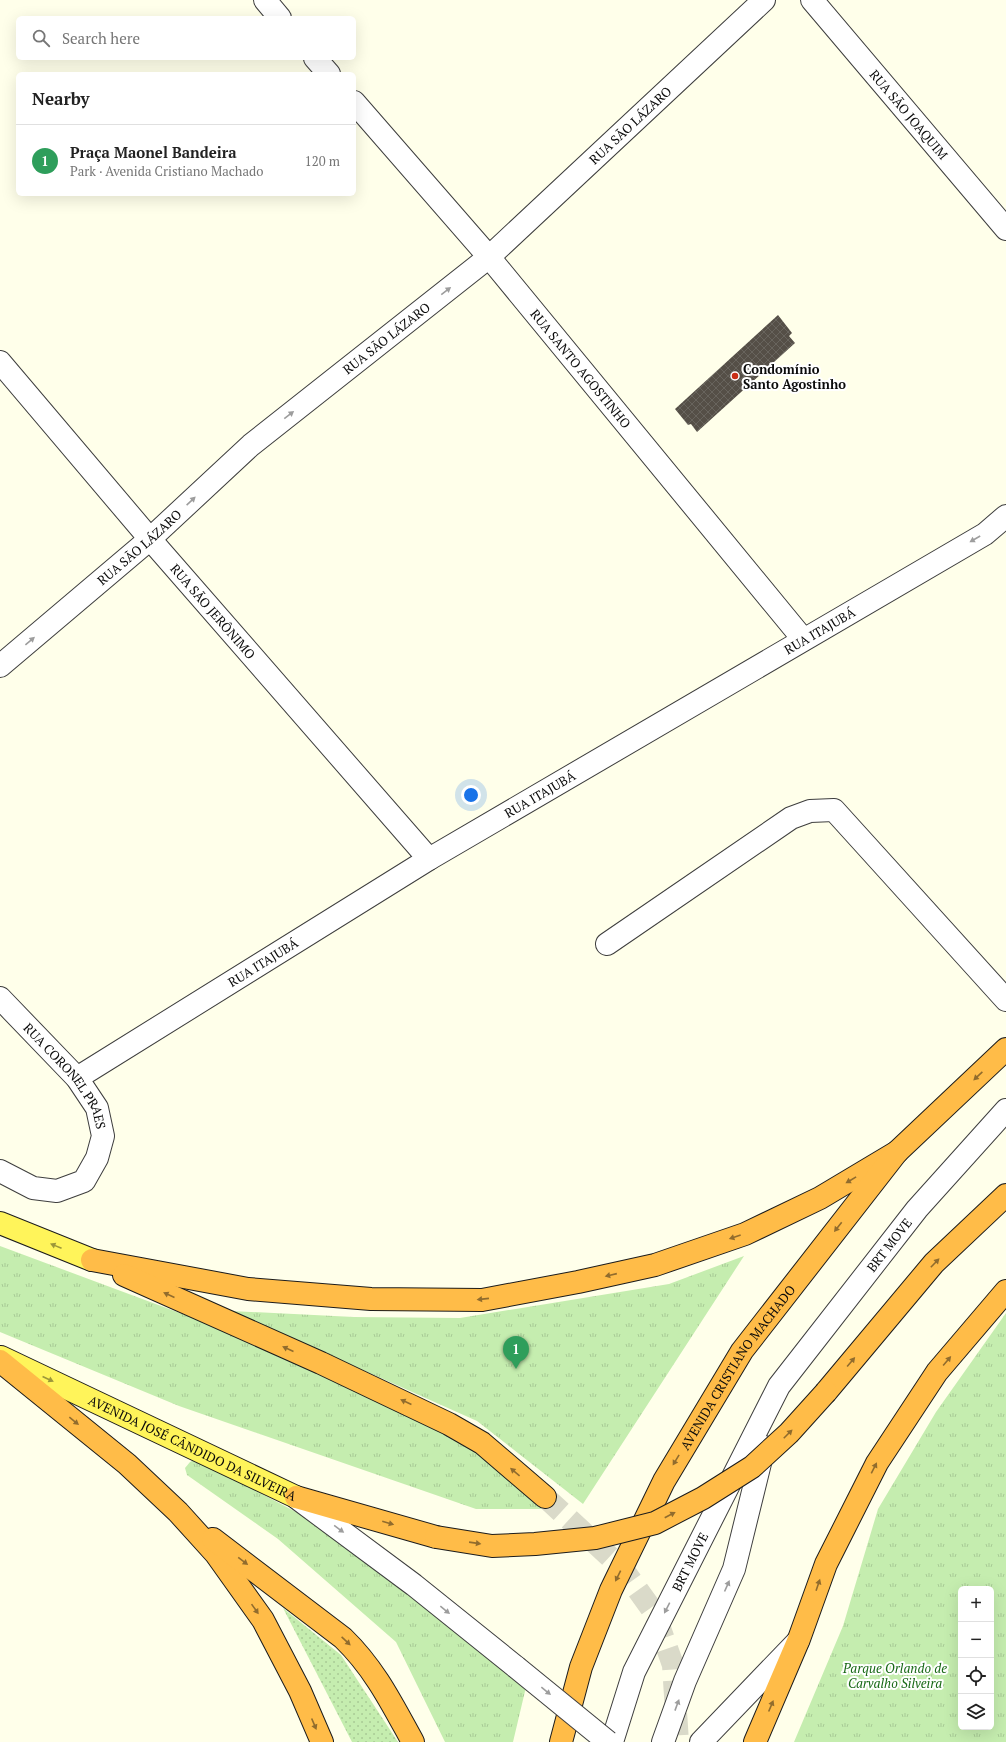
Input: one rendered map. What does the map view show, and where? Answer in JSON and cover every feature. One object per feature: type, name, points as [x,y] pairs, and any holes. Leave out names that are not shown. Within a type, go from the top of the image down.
[{"type":"highway","name":"AVENIDA CRISTIANO MACHADO","points":[[560,1742],[581,1667],[611,1590],[664,1481],[742,1351],[897,1152],[1006,1049]]},
{"type":"highway","points":[[92,1260],[248,1289],[371,1299],[482,1300],[578,1282],[656,1265],[745,1234],[820,1198],[897,1152]]},
{"type":"highway","points":[[296,1497],[436,1537],[492,1546],[535,1544],[595,1538],[655,1523],[703,1498],[752,1467],[789,1433],[826,1392],[934,1263],[1006,1195]]},
{"type":"highway","points":[[92,1260],[342,1373],[449,1424],[482,1443],[545,1497]]},
{"type":"highway","points":[[755,1742],[799,1639],[826,1564],[877,1463],[938,1372],[1006,1291]]},
{"type":"highway","points":[[0,1361],[127,1464],[178,1512],[216,1554],[263,1620],[300,1691],[322,1742]]},
{"type":"highway","points":[[178,1512],[343,1638],[359,1653],[376,1676],[413,1742]]},
{"type":"main road","points":[[0,1223],[92,1260]]},
{"type":"main road","name":"AVENIDA JOSÉ CÂNDIDO DA SILVEIRA","points":[[0,1356],[296,1497]]},
{"type":"street","points":[[265,0],[278,16]]},
{"type":"street","name":"RUA SÃO LÁZARO","points":[[0,666],[150,539],[251,444],[489,257],[764,0]]},
{"type":"street","name":"RUA SÃO JOAQUIM","points":[[812,0],[1006,229]]},
{"type":"street","points":[[317,60],[327,72]]},
{"type":"street","name":"RUA SANTO AGOSTINHO","points":[[356,104],[489,257],[803,639]]},
{"type":"street","name":"RUA SÃO JERÔNIMO","points":[[0,362],[150,539],[429,859]]},
{"type":"street","name":"RUA ITAJUBÁ","points":[[77,1078],[429,859],[985,534],[1006,516]]},
{"type":"street","points":[[607,944],[791,818],[810,811],[834,810],[1006,1000]]},
{"type":"street","name":"RUA CORONEL PRAES","points":[[0,998],[77,1078],[96,1108],[103,1136],[97,1158],[84,1181],[57,1192],[33,1188],[0,1171]]},
{"type":"street","name":"BRT MOVE","points":[[612,1742],[634,1672],[779,1386],[917,1209],[1006,1110]]},
{"type":"street","name":"BRT MOVE","points":[[663,1742],[685,1681],[734,1570],[779,1386]]},
{"type":"street","name":"AVENIDA JOSÉ CÂNDIDO DA SILVEIRA","points":[[296,1497],[414,1585],[608,1742]]},
{"type":"street","points":[[701,1742],[799,1639]]},
{"type":"green space","points":[[0,1246],[196,1319],[400,1410],[479,1451],[545,1509],[476,1509],[179,1406],[0,1332]]},
{"type":"green space","points":[[744,1256],[583,1504],[477,1421],[231,1311],[354,1317],[460,1318],[669,1284]]},
{"type":"green space","name":"Parque Orlando de Carvalho Silveira","points":[[1006,1313],[1006,1742],[794,1742],[843,1626],[878,1509],[936,1412]]},
{"type":"green space","points":[[196,1459],[315,1522],[526,1687],[513,1742],[445,1742],[396,1642],[278,1539],[187,1475],[185,1468],[190,1462]]},
{"type":"green space","points":[[283,1608],[341,1655],[398,1742],[352,1742]]},
{"type":"building","name":"Condomínio Santo Agostinho","points":[[778,315],[792,333],[789,336],[795,343],[697,432],[691,424],[688,425],[675,409]]},
{"type":"tunnel","points":[[545,1497],[623,1569],[655,1614],[673,1665],[678,1742]]},
{"type":"place","name":"Condomínio Santo Agostinho","points":[[735,376]]},
{"type":"place","name":"Praça Maonel Bandeira","points":[[516,1369]]}]
